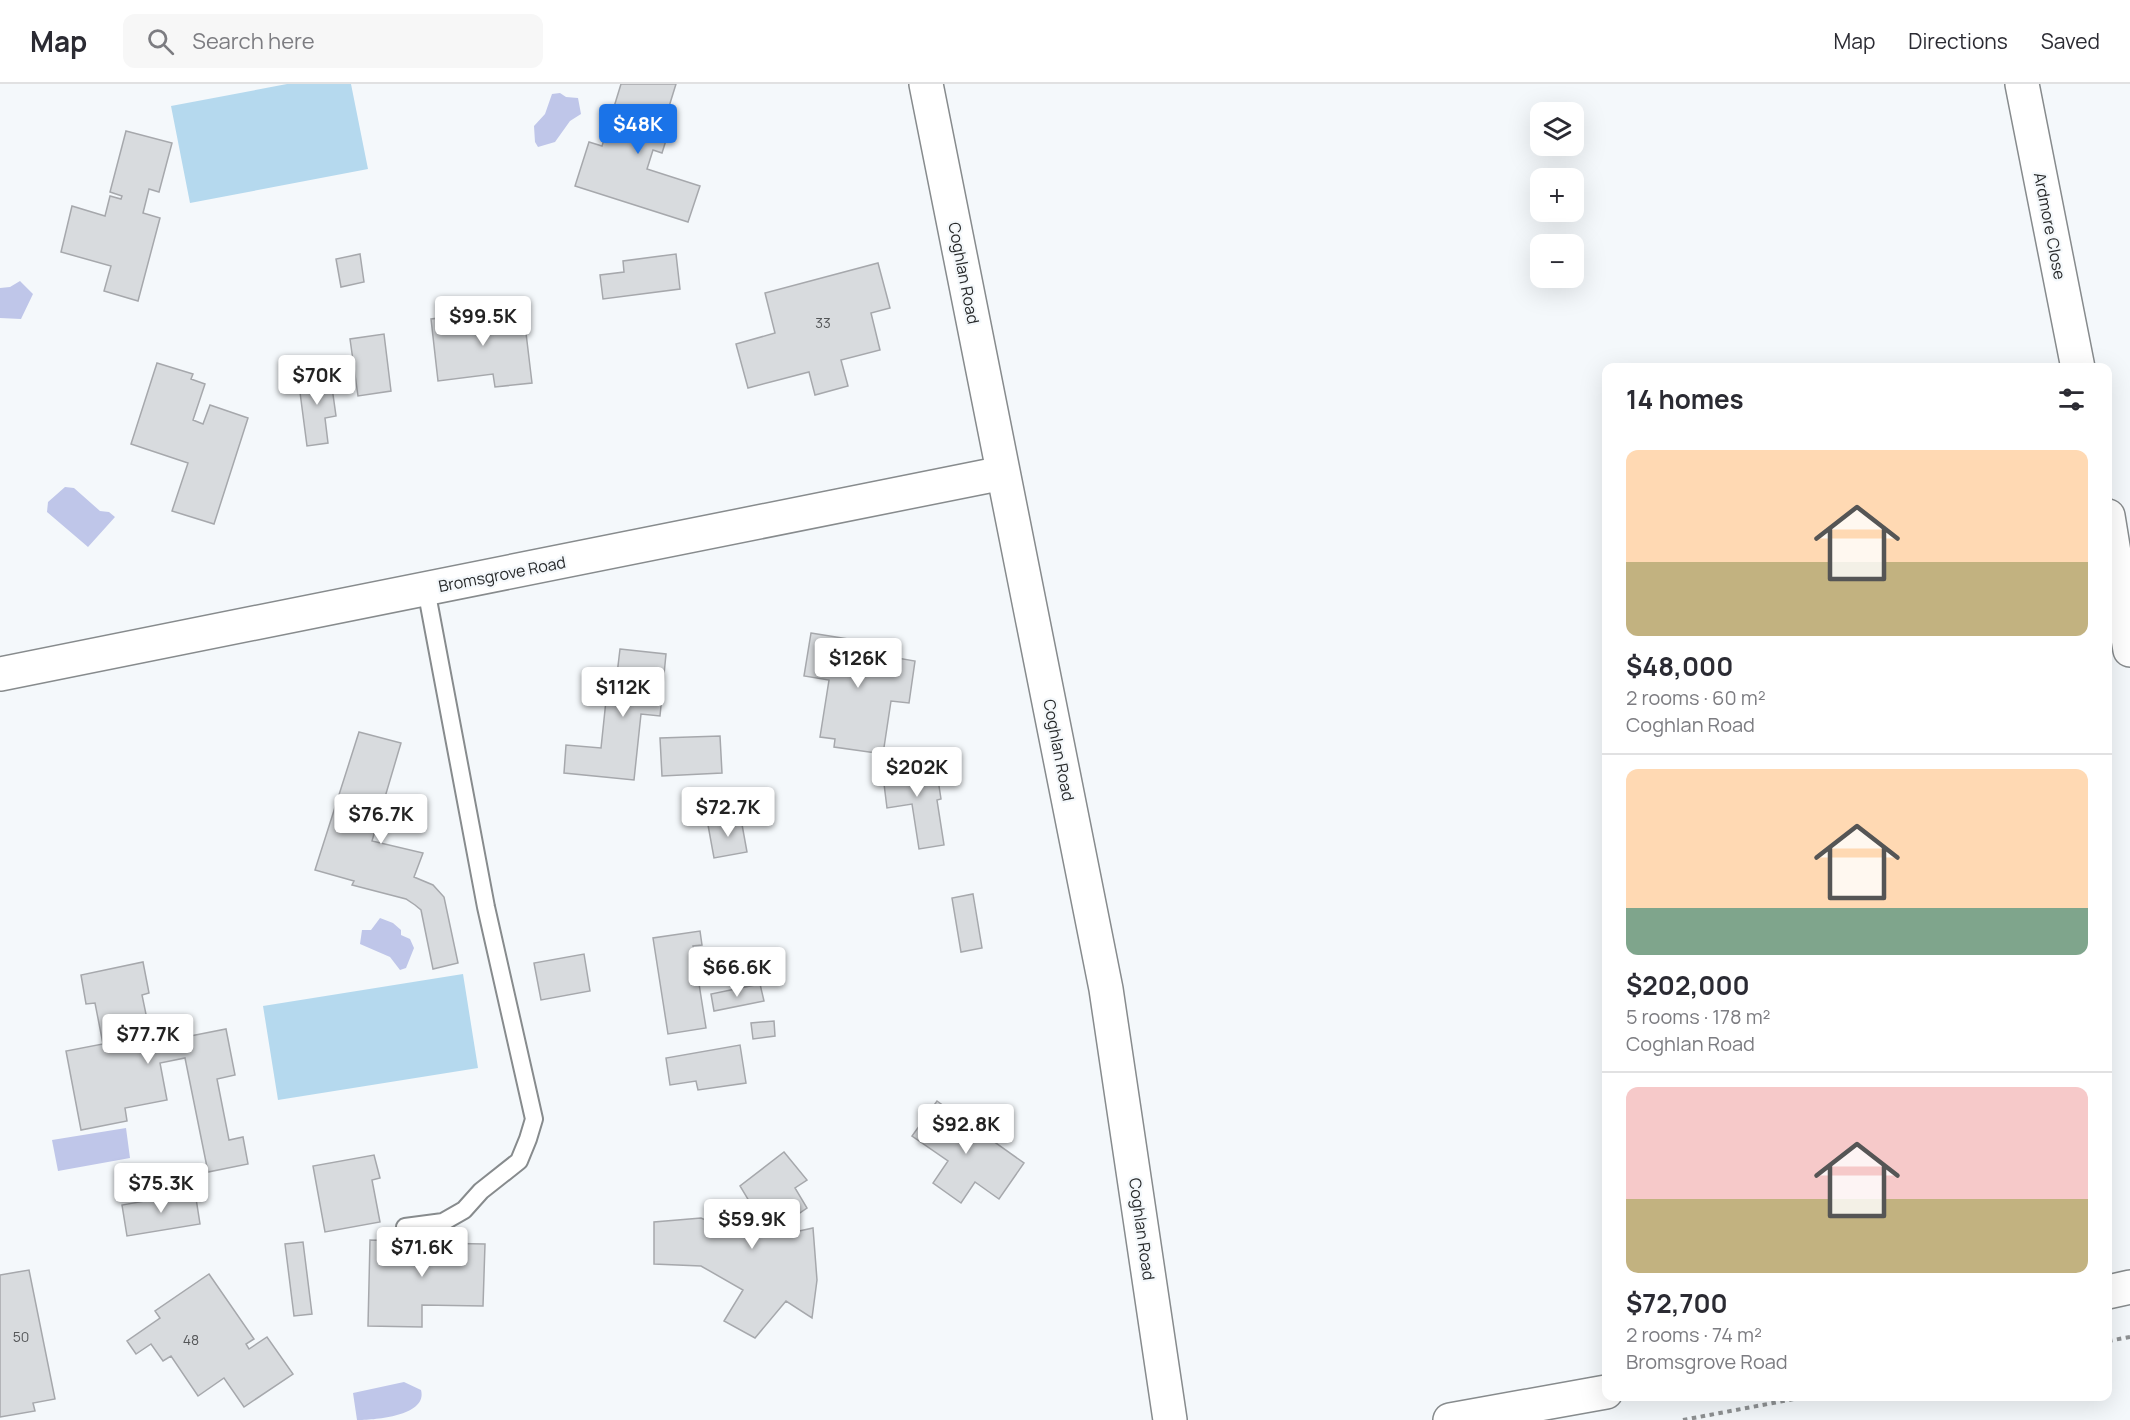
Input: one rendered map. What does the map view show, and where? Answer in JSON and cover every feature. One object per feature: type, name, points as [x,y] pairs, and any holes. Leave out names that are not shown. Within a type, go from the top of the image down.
[{"type":"street","name":"Coghlan Road","points":[[927,84],[1106,989],[1170,1420]]},
{"type":"street","name":"Ardmore Close","points":[[2022,84],[2077,363]]},
{"type":"street","name":"Bromsgrove Road","points":[[0,674],[1003,472]]},
{"type":"street","points":[[2112,540],[2130,650]]},
{"type":"street","points":[[2112,1291],[2130,1287]]},
{"type":"street","points":[[1450,1420],[1602,1393]]},
{"type":"lane","points":[[405,1227],[443,1222],[464,1210],[481,1191],[519,1161],[534,1119],[486,907],[426,589]]},
{"type":"path","points":[[2112,1340],[2130,1337]]},
{"type":"path","points":[[1683,1420],[1784,1401]]},
{"type":"shaded area","points":[[287,84],[351,84],[368,169],[190,203],[171,106]]},
{"type":"shaded area","points":[[560,93],[566,97],[578,98],[581,114],[570,121],[555,142],[538,147],[535,142],[534,126],[545,114],[552,94]]},
{"type":"shaded area","points":[[20,281],[33,294],[21,319],[0,318],[0,288],[10,287]]},
{"type":"shaded area","points":[[65,487],[74,488],[100,511],[109,512],[115,517],[88,547],[47,512],[48,502]]},
{"type":"shaded area","points":[[380,918],[393,923],[401,930],[401,935],[410,939],[414,948],[406,968],[400,970],[390,957],[360,944],[362,930],[371,930]]},
{"type":"shaded area","points":[[463,974],[478,1068],[278,1100],[263,1006]]},
{"type":"shaded area","points":[[126,1128],[130,1158],[58,1171],[52,1140]]},
{"type":"shaded area","points":[[404,1382],[421,1390],[421,1399],[416,1406],[398,1415],[357,1420],[353,1393]]},
{"type":"building","points":[[621,84],[676,84],[667,113],[674,115],[662,153],[653,150],[647,169],[700,186],[688,222],[575,186],[589,142],[602,146]]},
{"type":"building","points":[[126,131],[172,143],[159,192],[149,189],[143,213],[160,218],[138,301],[104,291],[111,266],[61,252],[72,206],[105,216],[110,196],[121,199],[122,196],[110,192]]},
{"type":"building","points":[[360,254],[364,282],[341,287],[336,259]]},
{"type":"building","points":[[676,254],[680,289],[603,299],[600,275],[624,272],[623,261]]},
{"type":"building","points":[[878,263],[890,308],[871,313],[880,350],[841,360],[848,386],[815,395],[809,372],[748,388],[736,344],[775,333],[765,293]]},
{"type":"building","points":[[523,308],[532,383],[495,387],[493,374],[438,381],[431,319]]},
{"type":"building","points":[[384,334],[391,391],[358,396],[350,339]]},
{"type":"building","points":[[157,363],[193,374],[191,379],[205,384],[193,420],[203,424],[210,405],[248,418],[214,524],[172,511],[188,463],[131,444]]},
{"type":"building","points":[[330,373],[336,416],[325,418],[328,443],[307,446],[298,377]]},
{"type":"building","points":[[811,633],[899,647],[897,658],[915,661],[909,703],[891,701],[883,754],[834,747],[835,739],[820,737],[829,680],[804,676]]},
{"type":"building","points":[[620,649],[666,654],[660,716],[641,714],[634,780],[564,773],[566,745],[601,748],[607,691],[615,691]]},
{"type":"building","points":[[359,732],[401,743],[372,841],[423,853],[414,877],[433,885],[444,897],[458,963],[433,969],[421,910],[406,899],[352,885],[354,881],[315,870]]},
{"type":"building","points":[[720,736],[722,773],[662,776],[660,738]]},
{"type":"building","points":[[935,760],[941,799],[937,800],[944,845],[919,849],[912,804],[887,808],[882,768]]},
{"type":"building","points":[[741,819],[747,852],[714,858],[708,825]]},
{"type":"building","points":[[973,894],[982,948],[961,952],[952,898]]},
{"type":"building","points":[[700,931],[702,945],[693,946],[706,1028],[668,1034],[653,938]]},
{"type":"building","points":[[584,954],[590,991],[541,1000],[534,963]]},
{"type":"building","points":[[143,962],[149,993],[142,995],[153,1048],[186,1042],[185,1037],[226,1029],[235,1075],[217,1079],[229,1140],[243,1137],[248,1164],[208,1172],[185,1058],[160,1063],[167,1100],[125,1108],[127,1121],[81,1130],[66,1051],[103,1044],[95,1003],[86,1004],[81,975]]},
{"type":"building","points":[[760,984],[764,1001],[714,1011],[711,994]]},
{"type":"building","points":[[774,1021],[775,1036],[753,1039],[751,1023]]},
{"type":"building","points":[[740,1045],[746,1083],[698,1090],[696,1081],[670,1085],[666,1058]]},
{"type":"building","points":[[937,1101],[1024,1163],[999,1199],[975,1182],[961,1203],[933,1183],[948,1161],[912,1136]]},
{"type":"building","points":[[784,1152],[807,1180],[795,1188],[807,1208],[778,1228],[790,1233],[813,1228],[817,1280],[812,1318],[786,1301],[755,1338],[724,1321],[743,1290],[701,1266],[654,1264],[654,1222],[701,1218],[731,1231],[734,1221],[764,1234],[772,1219],[761,1221],[740,1186]]},
{"type":"building","points":[[374,1155],[380,1178],[372,1180],[380,1222],[325,1232],[313,1166]]},
{"type":"building","points":[[195,1192],[200,1224],[127,1236],[122,1205]]},
{"type":"building","points":[[406,1232],[433,1233],[433,1243],[485,1244],[483,1306],[422,1305],[422,1327],[368,1326],[370,1240],[406,1241]]},
{"type":"building","points":[[303,1242],[312,1314],[294,1316],[285,1244]]},
{"type":"building","points":[[29,1270],[55,1399],[33,1403],[35,1411],[0,1417],[0,1275]]},
{"type":"building","points":[[209,1274],[254,1339],[246,1344],[249,1349],[267,1337],[293,1374],[244,1407],[224,1378],[198,1396],[171,1356],[163,1361],[151,1344],[136,1354],[127,1341],[160,1318],[155,1311]]}]
